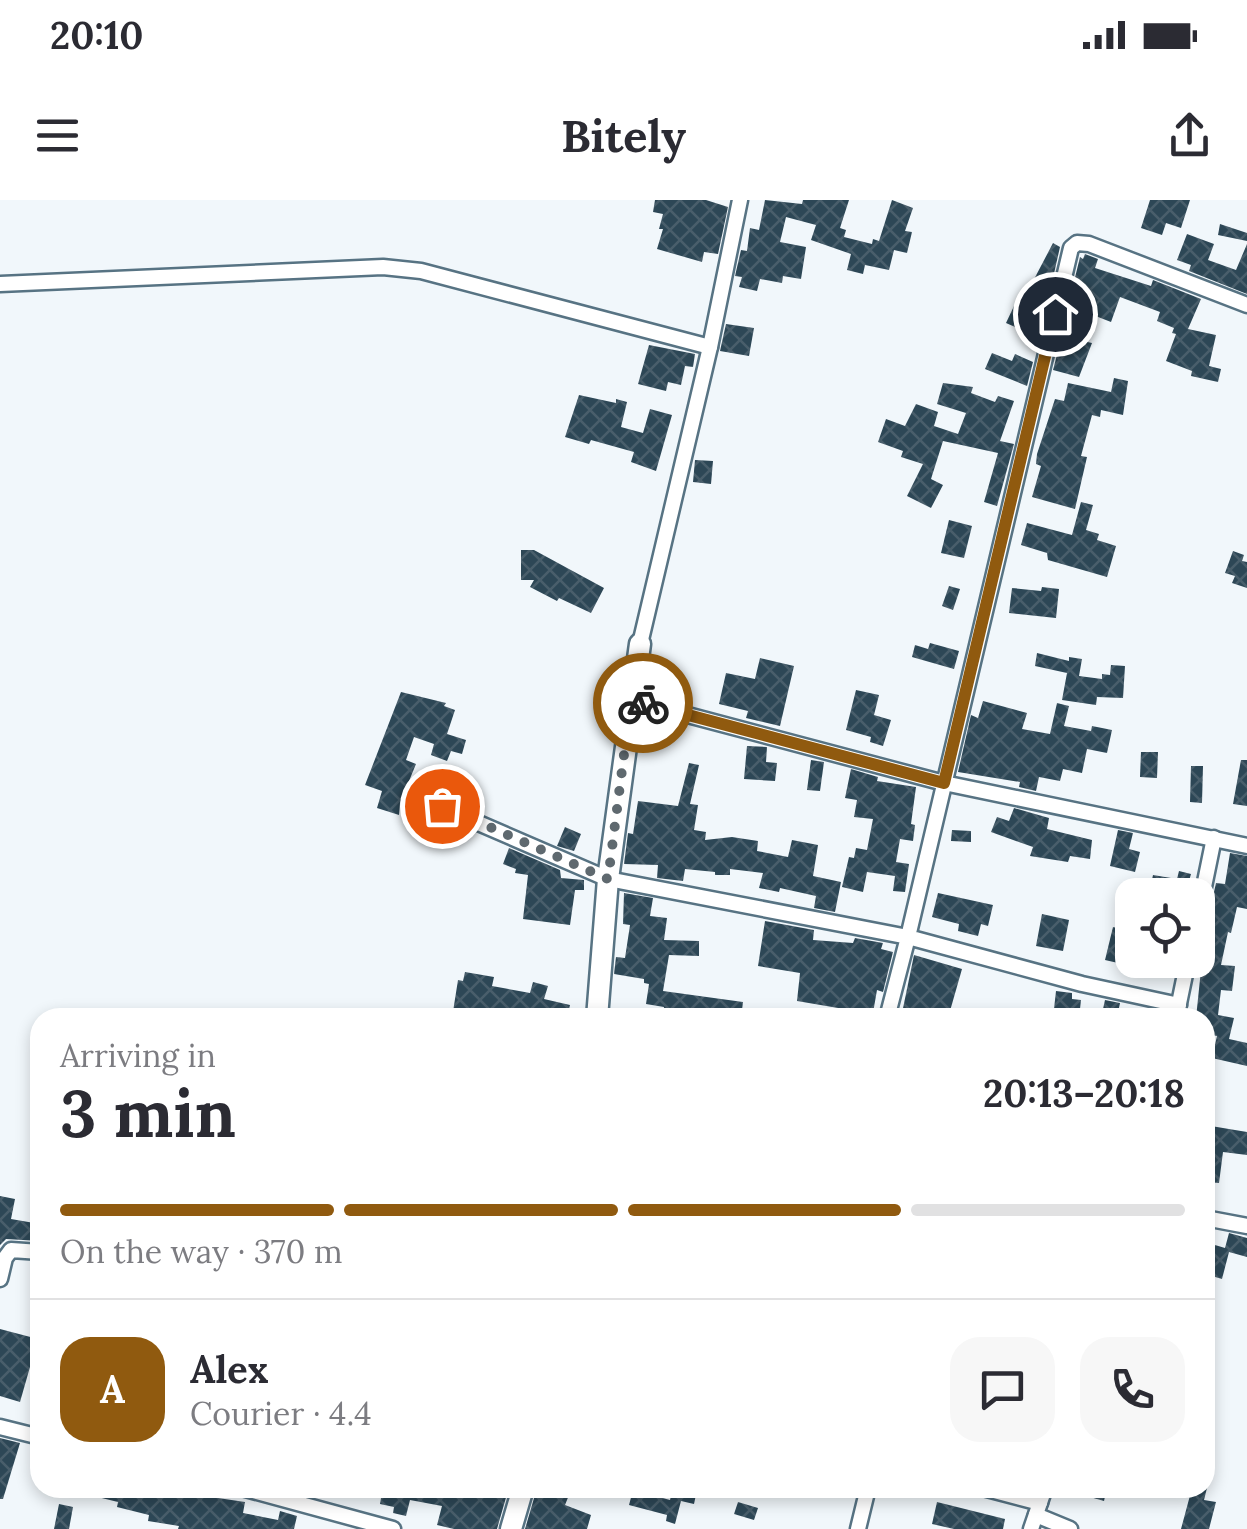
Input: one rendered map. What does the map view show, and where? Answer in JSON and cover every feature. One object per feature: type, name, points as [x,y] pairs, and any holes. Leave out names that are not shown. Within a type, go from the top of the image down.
[{"type":"street","points":[[598,1008],[608,879],[640,644],[710,347],[740,200]]},
{"type":"street","points":[[890,1008],[1071,248],[1077,242],[1089,244],[1247,305]]},
{"type":"street","points":[[0,284],[383,267],[422,270],[710,347]]},
{"type":"street","points":[[631,700],[944,783],[1247,846]]},
{"type":"street","points":[[418,797],[608,879],[908,937],[1166,1008]]},
{"type":"street","points":[[1206,878],[1214,838]]},
{"type":"street","points":[[1178,1008],[1184,978]]},
{"type":"street","points":[[1215,1220],[1247,1226]]},
{"type":"street","points":[[0,1279],[11,1250],[30,1251]]},
{"type":"street","points":[[0,1428],[30,1435]]},
{"type":"street","points":[[279,1498],[393,1529]]},
{"type":"street","points":[[510,1529],[520,1498]]},
{"type":"street","points":[[858,1529],[866,1498]]},
{"type":"street","points":[[1009,1498],[1038,1509],[1070,1529]]},
{"type":"building","points":[[655,200],[706,200],[728,207],[718,254],[704,252],[702,262],[657,249],[663,214],[653,212]]},
{"type":"building","points":[[765,200],[802,204],[803,200],[849,200],[840,228],[846,230],[844,237],[872,244],[873,239],[879,241],[892,200],[913,208],[905,231],[912,232],[907,253],[894,250],[889,270],[865,265],[863,274],[847,270],[851,254],[811,240],[816,225],[786,217],[780,242],[806,247],[801,279],[783,276],[782,283],[760,279],[757,291],[739,287],[742,277],[735,276],[741,250],[747,251],[750,228],[759,230]]},
{"type":"building","points":[[1150,200],[1190,200],[1181,228],[1166,223],[1162,235],[1141,228]]},
{"type":"building","points":[[1220,224],[1247,233],[1247,241],[1218,235]]},
{"type":"building","points":[[1187,234],[1214,244],[1208,260],[1236,270],[1247,244],[1247,294],[1189,271],[1191,265],[1177,260]]},
{"type":"building","points":[[1053,243],[1060,247],[1048,300],[1031,334],[1006,323],[1014,306],[1019,308]]},
{"type":"building","points":[[1085,254],[1098,259],[1095,268],[1151,286],[1153,280],[1201,299],[1188,329],[1216,335],[1209,366],[1221,369],[1218,382],[1191,376],[1192,371],[1166,361],[1176,334],[1172,333],[1174,328],[1157,321],[1160,312],[1120,297],[1111,322],[1080,310],[1086,295],[1072,290],[1080,257],[1083,259]]},
{"type":"building","points":[[726,324],[754,328],[749,356],[720,351]]},
{"type":"building","points":[[1074,339],[1092,343],[1079,377],[1053,370],[1058,351],[1071,354]]},
{"type":"building","points":[[649,345],[695,354],[693,367],[685,366],[681,385],[668,382],[666,391],[638,384]]},
{"type":"building","points":[[992,353],[1012,361],[1015,354],[1033,362],[1027,386],[985,369]]},
{"type":"building","points":[[1114,378],[1128,381],[1123,415],[1101,410],[1100,417],[1092,415],[1081,456],[1087,457],[1075,509],[1032,497],[1041,466],[1036,464],[1037,454],[1055,399],[1064,401],[1068,383],[1111,392]]},
{"type":"building","points":[[943,383],[973,387],[971,393],[995,402],[998,396],[1014,401],[1000,441],[1014,444],[997,506],[984,502],[998,453],[943,441],[931,479],[943,485],[931,508],[907,496],[923,464],[901,457],[903,451],[878,442],[886,419],[905,426],[916,404],[938,412],[934,426],[958,434],[966,413],[937,404]]},
{"type":"building","points":[[579,395],[627,402],[621,427],[643,433],[650,409],[672,415],[656,471],[631,462],[634,452],[565,437]]},
{"type":"building","points":[[695,460],[713,461],[711,484],[693,482]]},
{"type":"building","points":[[1081,502],[1093,505],[1086,530],[1099,534],[1097,540],[1116,546],[1107,577],[1048,560],[1047,553],[1021,545],[1027,523],[1072,535]]},
{"type":"building","points":[[949,520],[972,526],[964,558],[941,553]]},
{"type":"building","points":[[521,550],[534,550],[604,588],[591,613],[530,587],[534,580],[521,580]]},
{"type":"building","points":[[1233,551],[1244,555],[1242,561],[1247,562],[1247,588],[1232,583],[1235,576],[1225,573]]},
{"type":"building","points":[[949,586],[960,589],[953,610],[942,606]]},
{"type":"building","points":[[1042,587],[1059,589],[1056,618],[1009,613],[1012,588],[1041,591]]},
{"type":"building","points":[[930,643],[959,651],[954,669],[912,657],[915,645],[928,649]]},
{"type":"building","points":[[1037,653],[1069,661],[1069,657],[1082,659],[1079,676],[1102,679],[1102,674],[1110,675],[1111,665],[1125,666],[1123,698],[1097,697],[1096,705],[1062,700],[1067,673],[1035,666]]},
{"type":"building","points":[[760,658],[794,666],[780,726],[746,718],[748,711],[719,704],[726,673],[755,679]]},
{"type":"building","points":[[650,671],[678,675],[677,695],[664,694],[664,698],[647,693]]},
{"type":"building","points":[[856,690],[879,695],[874,715],[891,720],[883,746],[870,742],[871,737],[846,730]]},
{"type":"building","points":[[401,692],[446,703],[444,706],[455,710],[447,734],[466,740],[462,754],[451,751],[447,761],[431,755],[434,744],[414,737],[406,760],[416,764],[399,815],[377,808],[382,791],[365,785]]},
{"type":"building","points":[[983,701],[1027,713],[1022,729],[1050,734],[1057,703],[1069,706],[1064,726],[1112,730],[1107,753],[1087,749],[1082,773],[1063,769],[1060,781],[1039,777],[1036,791],[1019,787],[1020,782],[958,772],[971,715],[978,718]]},
{"type":"building","points":[[747,746],[767,747],[766,762],[777,763],[775,781],[744,779]]},
{"type":"building","points":[[1141,752],[1158,752],[1157,778],[1140,777]]},
{"type":"building","points":[[811,760],[824,762],[820,791],[807,790]]},
{"type":"building","points":[[1241,760],[1247,760],[1247,806],[1233,804]]},
{"type":"building","points":[[689,763],[699,765],[690,804],[698,805],[694,830],[706,832],[705,840],[732,837],[758,841],[757,851],[788,857],[792,840],[818,845],[813,876],[841,882],[835,912],[814,908],[816,896],[759,888],[763,873],[730,869],[730,875],[715,875],[685,869],[683,881],[657,878],[658,865],[624,864],[638,801],[678,806]]},
{"type":"building","points":[[1191,766],[1203,766],[1202,803],[1190,802]]},
{"type":"building","points":[[851,769],[878,777],[877,781],[916,787],[913,841],[900,839],[896,862],[909,864],[905,892],[893,891],[895,876],[867,872],[863,892],[842,887],[849,857],[854,858],[856,848],[867,850],[873,819],[854,817],[857,800],[845,798]]},
{"type":"building","points":[[1014,808],[1049,818],[1047,829],[1092,840],[1090,859],[1070,856],[1068,862],[1030,856],[1033,847],[991,832],[997,817],[1009,821]]},
{"type":"building","points":[[429,824],[450,835],[443,847],[423,837]]},
{"type":"building","points":[[565,827],[581,834],[574,851],[557,846]]},
{"type":"building","points":[[952,830],[971,831],[971,842],[951,841]]},
{"type":"building","points":[[1118,830],[1133,833],[1129,849],[1140,852],[1135,872],[1110,866]]},
{"type":"building","points":[[509,848],[560,870],[561,878],[584,880],[584,890],[575,890],[570,925],[523,919],[528,875],[515,873],[516,869],[503,864]]},
{"type":"building","points":[[1230,853],[1247,856],[1247,909],[1237,907],[1231,933],[1228,932],[1221,965],[1235,966],[1232,991],[1221,990],[1218,1015],[1234,1018],[1229,1039],[1247,1043],[1247,1066],[1215,1059],[1215,1008],[1197,1008],[1200,978],[1215,978],[1216,883],[1225,884]]},
{"type":"building","points":[[1179,871],[1191,874],[1190,878],[1177,878]]},
{"type":"building","points":[[624,893],[653,898],[650,916],[667,918],[664,940],[699,941],[699,956],[669,955],[663,991],[743,1002],[742,1008],[664,1008],[646,1004],[649,984],[644,979],[614,974],[616,957],[625,958],[630,925],[623,924]]},
{"type":"building","points":[[938,893],[993,905],[988,926],[981,924],[978,936],[958,931],[959,924],[932,917]]},
{"type":"building","points":[[1042,914],[1069,920],[1063,951],[1036,946]]},
{"type":"building","points":[[765,921],[814,930],[813,940],[853,943],[855,938],[883,943],[881,949],[893,952],[883,992],[877,990],[874,1008],[838,1008],[797,1001],[800,973],[758,966]]},
{"type":"building","points":[[1113,927],[1115,927],[1115,962],[1105,960]]},
{"type":"building","points":[[914,955],[962,969],[951,1008],[903,1008]]},
{"type":"building","points":[[465,972],[494,977],[492,986],[530,993],[533,982],[548,986],[544,999],[570,1005],[569,1008],[454,1008],[458,980],[463,981]]},
{"type":"building","points":[[1056,991],[1072,993],[1072,999],[1081,1000],[1080,1008],[1054,1008]]},
{"type":"building","points":[[1105,1000],[1120,1003],[1119,1008],[1103,1008]]},
{"type":"building","points":[[1215,1127],[1247,1132],[1247,1155],[1223,1152],[1219,1183],[1215,1183]]},
{"type":"building","points":[[0,1196],[15,1199],[11,1219],[30,1222],[30,1240],[6,1239],[0,1245]]},
{"type":"building","points":[[1229,1233],[1247,1238],[1247,1257],[1229,1252],[1222,1279],[1215,1277],[1215,1245],[1225,1248]]},
{"type":"building","points":[[0,1329],[30,1337],[30,1367],[20,1402],[0,1396]]},
{"type":"building","points":[[0,1438],[20,1443],[3,1499],[0,1499]]},
{"type":"building","points":[[102,1498],[218,1498],[245,1502],[243,1513],[278,1520],[280,1511],[297,1516],[294,1529],[178,1529],[179,1526],[148,1521],[149,1515],[117,1507],[118,1502]]},
{"type":"building","points":[[381,1498],[506,1498],[497,1529],[437,1525],[442,1506],[410,1500],[406,1516],[393,1513],[394,1507],[380,1504]]},
{"type":"building","points":[[534,1498],[568,1498],[565,1505],[591,1515],[587,1529],[525,1529]]},
{"type":"building","points":[[631,1498],[695,1498],[694,1504],[681,1501],[675,1524],[666,1521],[667,1515],[629,1505]]},
{"type":"building","points":[[1189,1498],[1216,1502],[1209,1529],[1181,1529]]},
{"type":"building","points":[[738,1502],[758,1508],[754,1520],[734,1514]]},
{"type":"building","points":[[937,1502],[1005,1519],[1003,1529],[954,1529],[932,1524]]},
{"type":"building","points":[[59,1504],[73,1507],[69,1529],[54,1529]]},
{"type":"way so far","points":[[442,806],[608,879],[631,700],[643,703]]},
{"type":"route","points":[[643,703],[944,783],[1055,314]]}]
